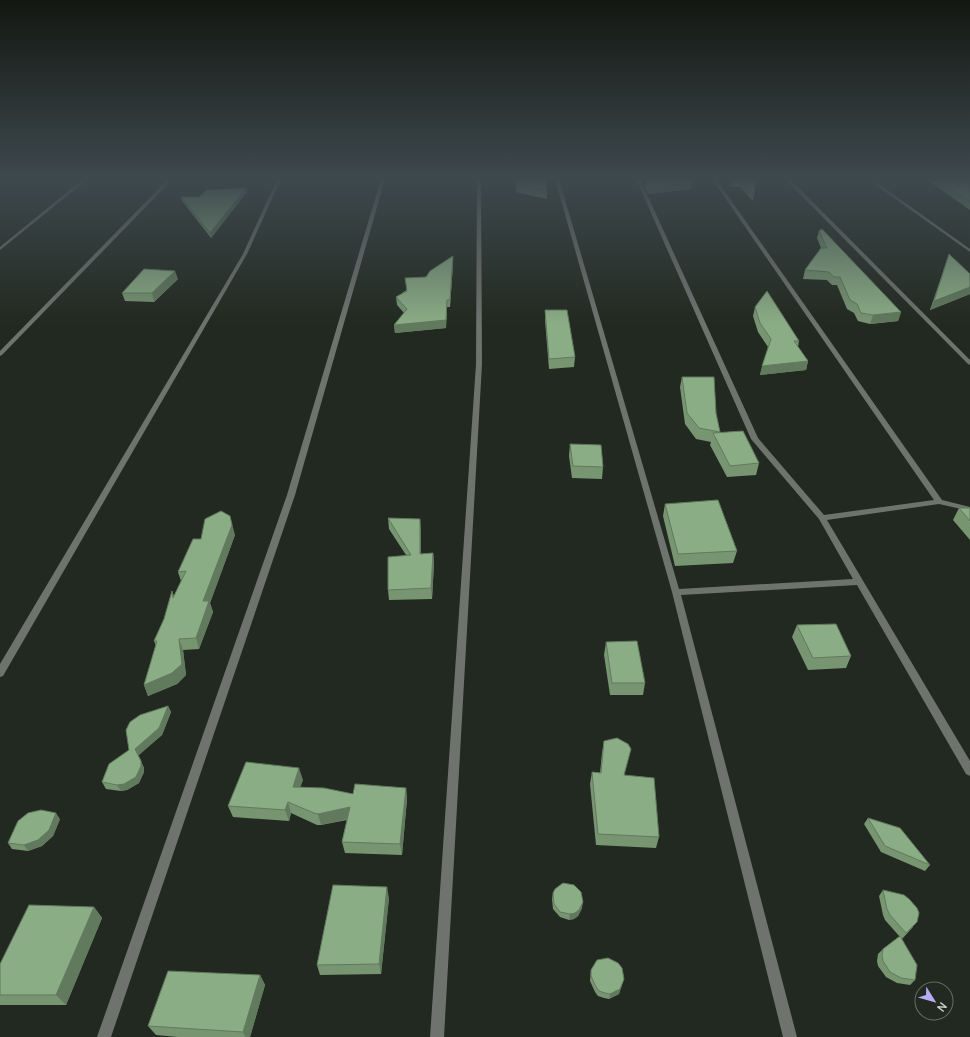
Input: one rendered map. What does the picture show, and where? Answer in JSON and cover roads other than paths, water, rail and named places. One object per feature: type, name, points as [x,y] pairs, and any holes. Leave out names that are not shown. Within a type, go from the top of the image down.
[{"type":"street","points":[[0,249],[27,227]]},
{"type":"street","points":[[0,354],[124,227]]},
{"type":"street","points":[[0,673],[245,254],[257,227]]},
{"type":"street","points":[[104,1037],[291,494],[370,227]]},
{"type":"street","points":[[437,1037],[479,364],[479,227]]},
{"type":"street","points":[[571,227],[676,592],[790,1037]]},
{"type":"street","points":[[660,227],[755,439],[822,518],[970,771]]},
{"type":"street","points":[[748,227],[939,502]]},
{"type":"street","points":[[835,227],[970,363]]},
{"type":"street","points":[[937,227],[970,251]]},
{"type":"street","points":[[822,518],[939,502],[970,509]]},
{"type":"street","points":[[676,592],[860,582]]}]
